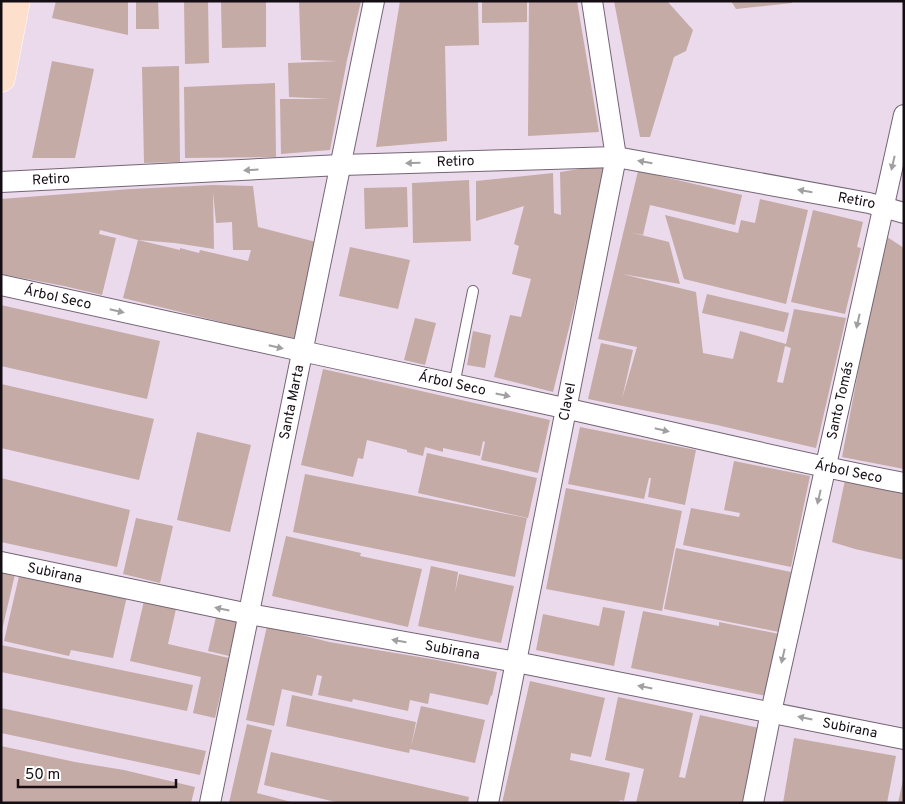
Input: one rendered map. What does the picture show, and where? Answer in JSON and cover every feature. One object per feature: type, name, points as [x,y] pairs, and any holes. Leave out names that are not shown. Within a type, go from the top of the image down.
[{"type":"main road","points":[[1,78],[16,1]]},
{"type":"street","name":"Santa Marta","points":[[210,803],[374,1]]},
{"type":"street","name":"Clavel","points":[[488,803],[616,157],[592,1]]},
{"type":"street","name":"Santo Tomás","points":[[753,803],[771,712],[904,115]]},
{"type":"street","name":"Retiro","points":[[1,182],[341,166],[616,157],[883,206],[904,212]]},
{"type":"street","name":"Árbol Seco","points":[[1,285],[904,484]]},
{"type":"street","name":"Subirana","points":[[1,562],[249,614],[516,662],[904,739]]},
{"type":"lane","points":[[454,385],[473,292]]},
{"type":"building","points":[[56,1],[128,1],[128,35],[52,18]]},
{"type":"building","points":[[136,1],[158,1],[159,29],[136,29]]},
{"type":"building","points":[[184,1],[208,1],[209,63],[185,64]]},
{"type":"building","points":[[221,1],[266,1],[266,47],[222,48]]},
{"type":"building","points":[[299,1],[361,1],[347,60],[330,150],[281,154],[280,99],[329,99],[289,97],[288,63],[338,61],[301,60]]},
{"type":"building","points":[[400,1],[478,1],[479,45],[445,46],[447,141],[376,147]]},
{"type":"building","points":[[482,1],[527,1],[527,22],[482,23]]},
{"type":"building","points":[[529,1],[577,1],[599,132],[528,136]]},
{"type":"building","points":[[614,1],[667,1],[693,30],[686,51],[674,57],[650,137],[640,137]]},
{"type":"building","points":[[731,1],[792,1],[792,3],[736,9]]},
{"type":"building","points":[[52,61],[94,69],[75,158],[32,158]]},
{"type":"building","points":[[179,66],[180,162],[144,163],[142,67]]},
{"type":"building","points":[[275,83],[276,157],[185,158],[184,87]]},
{"type":"building","points":[[606,165],[595,224],[553,392],[494,377],[510,315],[521,317],[531,279],[512,274],[519,246],[514,244],[524,206],[476,221],[476,181],[553,173],[554,213],[561,215],[560,172]]},
{"type":"building","points":[[638,171],[742,195],[735,225],[650,205],[643,235],[629,232],[669,242],[680,284],[622,274],[696,292],[703,353],[733,359],[740,331],[786,344],[794,309],[846,318],[816,448],[717,425],[588,399],[601,343],[633,350],[622,399],[637,347],[598,339]],"holes":[[[785,346],[791,348],[783,383],[777,382]]]},
{"type":"building","points":[[469,180],[471,241],[413,243],[412,183]]},
{"type":"building","points":[[213,185],[253,186],[258,227],[316,242],[295,340],[123,298],[138,240],[100,230],[99,234],[116,238],[102,295],[1,274],[1,199]],"holes":[[[213,192],[216,223],[232,222],[233,250],[251,250],[248,261],[200,250],[199,253],[180,248],[180,250],[138,240],[214,249]]]},
{"type":"building","points":[[407,187],[408,227],[365,229],[364,188]]},
{"type":"building","points":[[760,199],[808,210],[786,304],[684,279],[665,215],[738,233],[741,220],[755,223]]},
{"type":"building","points":[[813,210],[863,222],[857,247],[861,248],[845,314],[791,302]]},
{"type":"building","points":[[884,235],[904,248],[904,469],[842,457]]},
{"type":"building","points":[[350,247],[410,260],[398,309],[339,296]]},
{"type":"building","points":[[707,294],[789,313],[784,332],[702,313]]},
{"type":"building","points":[[1,305],[160,341],[147,399],[1,366]]},
{"type":"building","points":[[415,318],[436,323],[425,365],[404,360]]},
{"type":"building","points":[[473,331],[491,335],[485,368],[467,365]]},
{"type":"building","points":[[323,369],[550,420],[538,473],[481,460],[485,442],[483,441],[480,456],[443,448],[443,452],[425,447],[423,456],[367,440],[363,459],[358,458],[353,477],[301,465]]},
{"type":"building","points":[[1,384],[154,419],[139,480],[1,448]]},
{"type":"building","points":[[580,427],[696,450],[685,505],[648,497],[651,478],[649,478],[644,499],[568,484]]},
{"type":"building","points":[[197,432],[251,445],[230,532],[177,520]]},
{"type":"building","points":[[427,453],[537,478],[528,518],[418,493]]},
{"type":"building","points":[[734,461],[810,476],[791,567],[683,545],[691,508],[739,517],[740,513],[724,510]]},
{"type":"building","points":[[305,474],[527,518],[515,577],[293,532]]},
{"type":"building","points":[[1,478],[130,510],[117,567],[1,542]]},
{"type":"building","points":[[845,480],[904,493],[904,560],[832,542]]},
{"type":"building","points":[[566,488],[682,511],[662,611],[546,589]]},
{"type":"building","points":[[136,518],[173,526],[160,583],[123,574]]},
{"type":"building","points":[[286,536],[361,553],[360,556],[422,569],[408,627],[272,596]]},
{"type":"building","points":[[676,548],[791,572],[779,632],[664,609]]},
{"type":"building","points":[[431,566],[458,572],[455,593],[459,574],[514,586],[501,643],[418,626]]},
{"type":"building","points":[[1,567],[16,570],[2,630],[1,630]]},
{"type":"building","points":[[20,572],[127,596],[113,658],[71,650],[69,656],[4,641]]},
{"type":"building","points":[[144,601],[176,609],[168,644],[229,658],[215,718],[193,713],[201,677],[130,661]]},
{"type":"building","points":[[603,607],[625,611],[614,666],[536,650],[543,614],[599,626]]},
{"type":"building","points":[[643,611],[719,626],[719,622],[779,634],[767,696],[631,668]]},
{"type":"building","points":[[216,617],[237,622],[229,656],[208,651]]},
{"type":"building","points":[[267,626],[329,642],[497,672],[492,696],[488,705],[430,693],[428,704],[410,700],[408,711],[353,699],[352,702],[318,695],[322,676],[317,675],[312,696],[282,689],[274,726],[246,720]]},
{"type":"building","points":[[1,645],[193,685],[187,711],[1,672]]},
{"type":"building","points":[[530,681],[605,698],[591,757],[571,753],[570,760],[630,773],[624,801],[620,800],[619,803],[502,803]]},
{"type":"building","points":[[292,695],[416,722],[411,747],[421,706],[485,720],[475,763],[410,749],[409,753],[286,726]]},
{"type":"building","points":[[618,697],[693,713],[679,777],[685,778],[700,715],[759,728],[742,803],[636,803],[644,769],[605,760]]},
{"type":"building","points":[[1,708],[206,751],[200,775],[1,733]]},
{"type":"building","points":[[247,724],[272,730],[257,793],[295,803],[229,803]]},
{"type":"building","points":[[794,738],[896,756],[887,803],[783,803]]},
{"type":"building","points":[[1,746],[75,762],[124,770],[195,787],[191,803],[1,803]]},
{"type":"building","points":[[271,752],[469,797],[468,803],[340,803],[264,785]]},
{"type":"building","points":[[903,780],[904,803],[898,803]]}]
